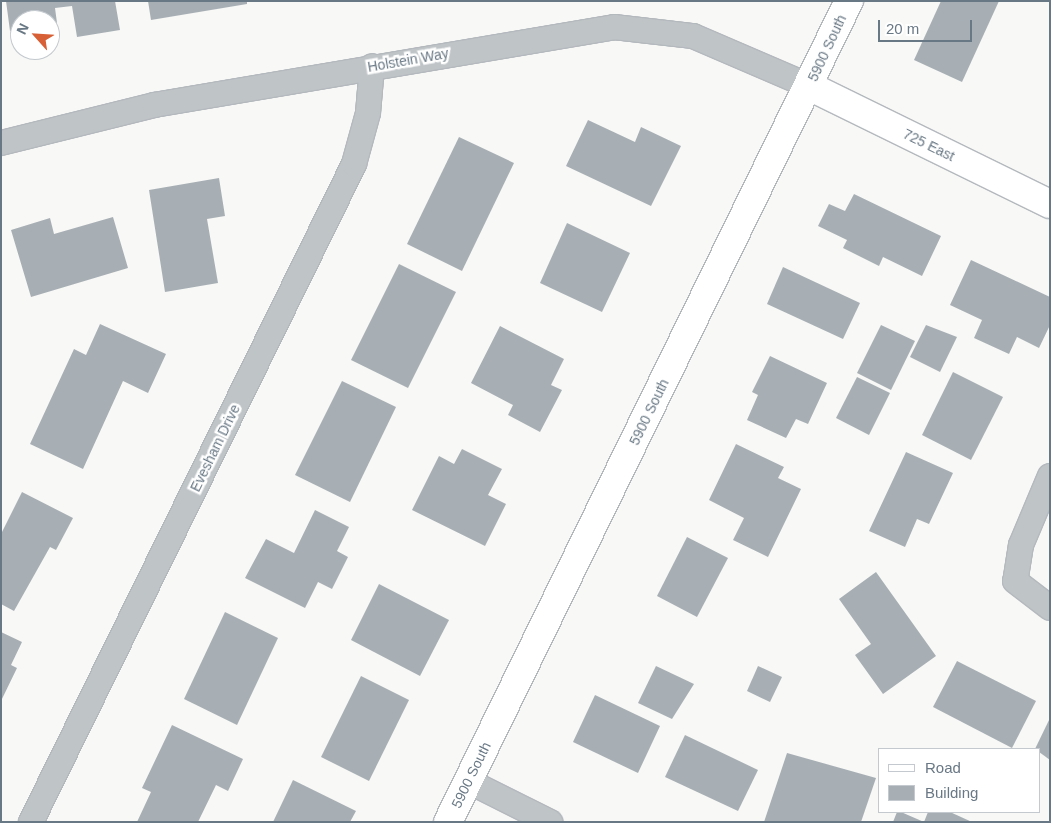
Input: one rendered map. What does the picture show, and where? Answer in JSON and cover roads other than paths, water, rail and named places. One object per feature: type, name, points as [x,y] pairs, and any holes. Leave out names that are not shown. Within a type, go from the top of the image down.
[{"type":"main road","name":"5900 South","points":[[448,822],[849,1]]},
{"type":"main road","name":"725 East","points":[[809,86],[1050,204]]},
{"type":"street","name":"Holstein Way","points":[[1,143],[154,104],[614,27],[693,36],[809,86]]},
{"type":"street","name":"Evesham Drive","points":[[31,822],[354,164],[367,120],[372,66]]},
{"type":"street","points":[[1050,476],[1021,545],[1015,581],[1050,608]]},
{"type":"street","points":[[468,781],[550,822]]}]
